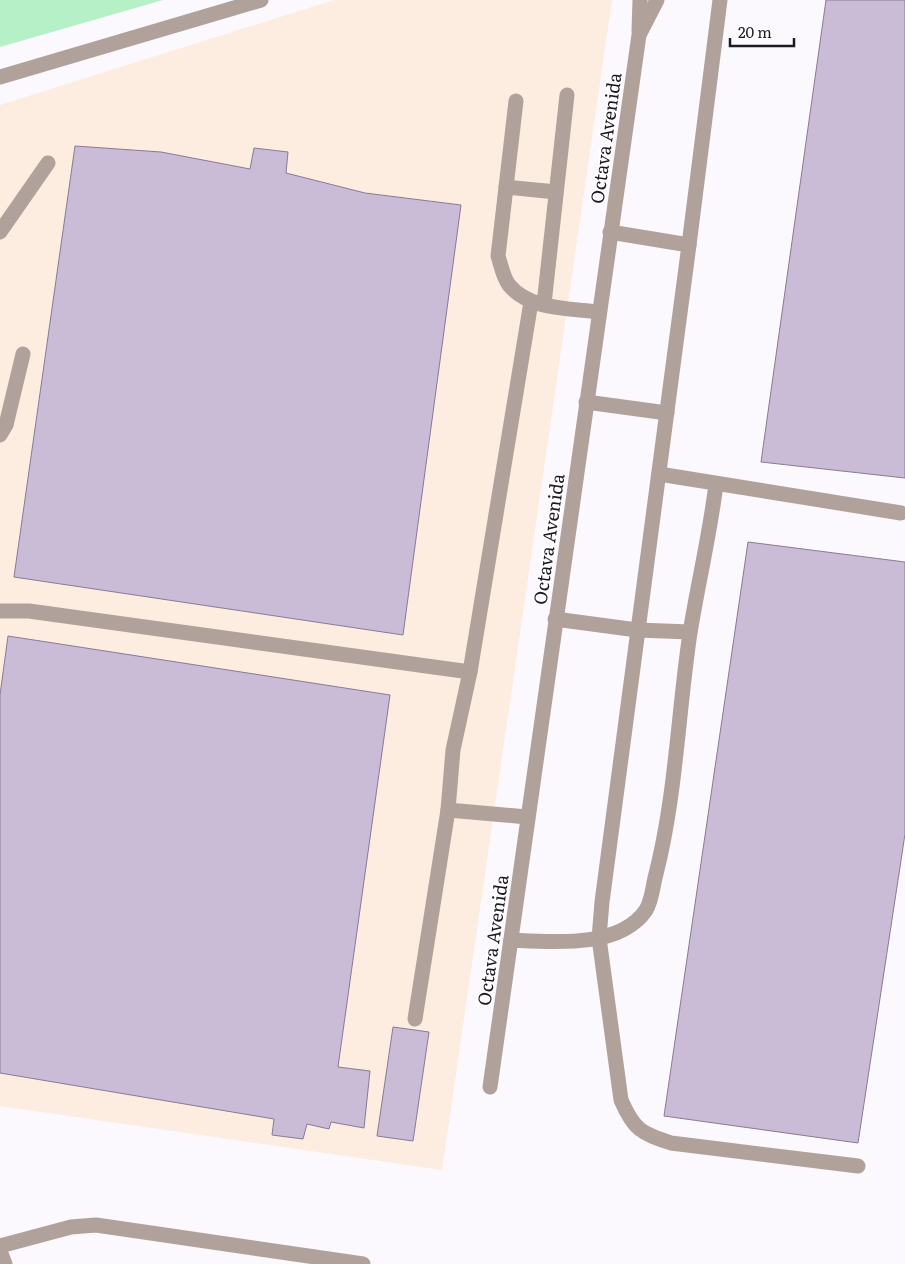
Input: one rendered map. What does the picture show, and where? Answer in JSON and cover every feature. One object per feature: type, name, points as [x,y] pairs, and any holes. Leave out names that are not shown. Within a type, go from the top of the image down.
[{"type":"street","points":[[0,77],[261,0]]},
{"type":"street","points":[[638,35],[640,0]]},
{"type":"street","name":"Octava Avenida","points":[[490,1087],[638,35],[657,0]]},
{"type":"street","points":[[720,0],[637,630],[599,938],[621,1100],[628,1118],[644,1134],[671,1143],[858,1166]]},
{"type":"street","points":[[415,1019],[448,810],[453,750],[470,672],[538,303],[556,192],[567,94]]},
{"type":"street","points":[[516,101],[498,256],[508,284],[518,294],[538,303],[598,312]]},
{"type":"street","points":[[0,232],[48,164]]},
{"type":"street","points":[[506,187],[556,192]]},
{"type":"street","points":[[610,232],[689,245]]},
{"type":"street","points":[[0,435],[6,425],[23,354]]},
{"type":"street","points":[[586,402],[667,413]]},
{"type":"street","points":[[659,474],[901,513]]},
{"type":"street","points":[[511,940],[570,942],[599,938],[627,928],[646,910],[665,838],[690,632],[711,528],[716,484]]},
{"type":"street","points":[[0,612],[29,611],[470,672]]},
{"type":"street","points":[[555,619],[637,630],[690,632]]},
{"type":"street","points":[[448,810],[528,817]]},
{"type":"street","points":[[0,1246],[63,1229],[96,1225],[363,1264]]},
{"type":"street","points":[[0,1251],[5,1264]]},
{"type":"shaded area","points":[[334,0],[612,0],[442,1170],[0,1106],[0,105]]},
{"type":"green space","points":[[0,0],[163,0],[0,47]]},
{"type":"building","points":[[826,0],[905,0],[905,478],[761,462]]},
{"type":"building","points":[[75,146],[161,152],[250,169],[254,148],[288,152],[286,173],[365,193],[461,205],[403,635],[14,577]]},
{"type":"building","points":[[748,542],[905,562],[905,834],[858,1143],[664,1116]]},
{"type":"building","points":[[8,636],[390,695],[338,1067],[370,1071],[364,1128],[331,1122],[329,1129],[307,1124],[303,1139],[272,1135],[274,1119],[0,1073],[0,695]]},
{"type":"building","points":[[393,1027],[429,1032],[413,1141],[377,1136]]}]
